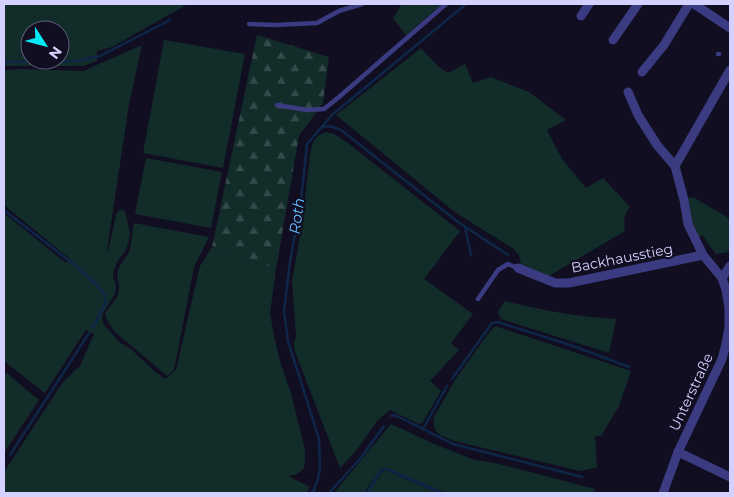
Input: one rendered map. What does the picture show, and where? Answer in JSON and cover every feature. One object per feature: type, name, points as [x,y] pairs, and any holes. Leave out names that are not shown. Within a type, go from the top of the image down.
[{"type":"street","points":[[581,16],[589,4]]},
{"type":"street","points":[[613,40],[638,4]]},
{"type":"street","points":[[642,72],[664,45],[689,4]]},
{"type":"street","points":[[694,4],[730,28]]},
{"type":"street","points":[[628,92],[638,115],[657,145],[675,166],[730,70]]},
{"type":"street","name":"Unterstraße","points":[[663,493],[678,452],[722,359],[730,327],[728,299],[722,278],[704,255],[688,224],[675,166]]},
{"type":"street","name":"Backhausstieg","points":[[518,268],[555,283],[569,283],[704,255]]},
{"type":"street","points":[[722,278],[730,266]]},
{"type":"street","points":[[678,452],[730,477]]},
{"type":"lane","points":[[249,24],[317,23],[339,11],[362,4]]},
{"type":"lane","points":[[277,105],[307,110],[324,109],[446,4]]},
{"type":"lane","points":[[478,298],[498,270],[508,264],[518,268]]},
{"type":"green space","points":[[4,4],[188,4],[112,47],[97,51],[97,61],[83,66],[70,66],[70,20],[20,20],[20,66],[4,66]]},
{"type":"green space","points":[[402,4],[442,4],[406,35],[393,18]]},
{"type":"green space","points":[[257,35],[329,57],[323,103],[299,136],[276,269],[212,247]]},
{"type":"green space","points":[[164,40],[245,54],[223,168],[143,153]]},
{"type":"green space","points":[[142,45],[129,104],[108,252],[116,215],[120,209],[125,211],[130,233],[126,250],[117,262],[113,272],[113,279],[116,284],[115,294],[103,313],[104,325],[119,342],[131,349],[165,379],[176,370],[200,266],[212,247],[276,269],[270,313],[281,365],[290,390],[305,450],[303,470],[295,475],[288,476],[310,487],[306,493],[4,493],[4,472],[63,382],[80,366],[94,334],[86,330],[45,393],[4,361],[4,213],[66,263],[70,259],[4,205],[4,70],[83,71]]},
{"type":"green space","points":[[421,48],[439,67],[448,73],[465,64],[473,83],[491,77],[529,92],[566,120],[547,130],[562,159],[586,188],[603,178],[630,207],[624,219],[625,231],[549,276],[521,265],[519,255],[514,249],[456,213],[336,115]]},
{"type":"green space","points":[[326,132],[334,134],[349,144],[460,231],[424,279],[473,314],[451,343],[459,350],[430,381],[441,391],[423,422],[419,424],[390,410],[378,420],[355,452],[340,468],[294,349],[296,337],[292,281],[301,231],[310,155],[313,142],[319,135]]},
{"type":"green space","points":[[146,158],[222,172],[211,228],[135,214]]},
{"type":"green space","points":[[693,197],[730,219],[730,250],[725,253],[716,254],[702,235],[699,237],[691,220],[688,198]]},
{"type":"green space","points":[[134,223],[209,237],[194,267],[174,370],[167,376],[114,331],[105,314],[118,293],[118,271],[129,251]]},
{"type":"green space","points":[[505,301],[560,313],[616,319],[609,353],[501,319],[498,312]]},
{"type":"green space","points":[[495,326],[631,371],[619,406],[601,436],[595,436],[597,467],[580,471],[454,441],[440,435],[436,431],[434,417],[455,380]]},
{"type":"green space","points":[[4,371],[39,400],[4,453]]},
{"type":"green space","points":[[391,424],[472,459],[499,464],[595,489],[594,493],[447,493],[383,468],[364,493],[334,493]]},
{"type":"green space","points":[[384,470],[392,473],[438,493],[368,493]]},
{"type":"waterway","name":"Roth","points":[[311,493],[318,479],[320,467],[319,439],[288,341],[284,311],[301,200],[307,144],[332,115],[466,4]]},
{"type":"waterway","points":[[4,62],[77,61],[100,56],[170,20]]},
{"type":"waterway","points":[[322,127],[330,126],[341,130],[458,222],[508,255]]},
{"type":"waterway","points":[[4,210],[77,267],[104,294],[106,302],[93,328]]},
{"type":"waterway","points":[[465,227],[471,255]]},
{"type":"waterway","points":[[452,379],[492,323],[498,322],[573,346],[629,367]]},
{"type":"waterway","points":[[10,455],[89,333]]},
{"type":"waterway","points":[[423,429],[447,386]]},
{"type":"waterway","points":[[391,416],[399,417],[453,444],[582,477]]},
{"type":"waterway","points":[[329,493],[360,459],[384,426]]},
{"type":"waterway","points":[[367,493],[382,469],[387,469],[442,493]]}]
